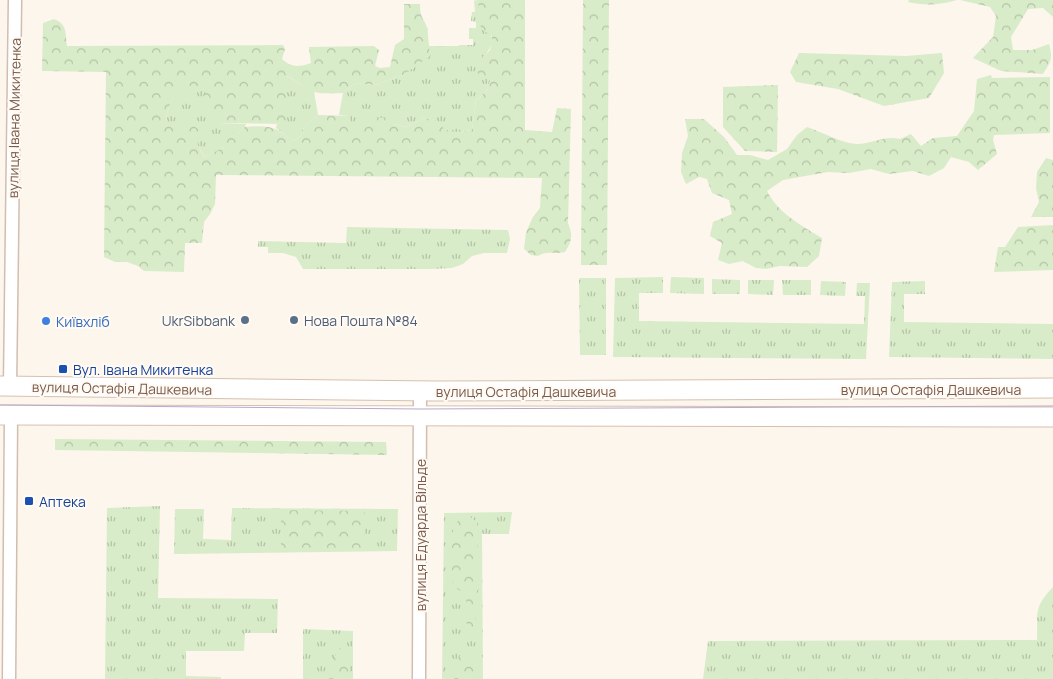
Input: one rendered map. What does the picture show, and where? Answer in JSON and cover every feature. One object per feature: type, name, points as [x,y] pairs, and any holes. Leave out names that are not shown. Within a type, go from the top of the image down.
[{"type":"street","name":"вулиця Івана Микитенка","points":[[5,386],[15,0]]},
{"type":"street","name":"вулиця Остафія Дашкевича","points":[[5,386],[420,391],[1053,388]]},
{"type":"street","name":"вулиця Едуарда Вільде","points":[[419,679],[420,391]]},
{"type":"street","name":"вулиця Остафія Дашкевича","points":[[6,416],[1053,417]]},
{"type":"street","points":[[6,416],[9,679]]},
{"type":"green space","points":[[474,0],[478,2],[492,37],[489,50],[483,57],[490,79],[489,88],[476,101],[472,130],[453,133],[424,118],[406,127],[394,124],[352,132],[349,116],[339,115],[343,93],[355,83],[375,85],[403,75],[429,56],[428,46],[473,45],[473,39],[469,39],[469,28],[476,28],[476,22],[471,21],[472,12],[475,12]]},
{"type":"green space","points":[[475,0],[525,0],[525,130],[552,132],[557,108],[571,109],[568,223],[571,238],[565,252],[545,253],[538,256],[531,255],[524,249],[526,232],[533,217],[540,208],[542,178],[216,175],[215,204],[204,222],[202,243],[185,243],[184,272],[144,271],[138,266],[127,262],[115,262],[104,257],[106,72],[42,71],[43,23],[54,19],[62,24],[65,30],[67,46],[283,45],[285,49],[282,59],[296,66],[311,63],[309,47],[374,46],[379,50],[375,66],[380,68],[390,67],[395,45],[404,39],[404,4],[420,4],[421,15],[427,27],[430,56],[403,75],[375,85],[355,83],[343,93],[311,91],[286,76],[286,124],[217,123],[217,110],[205,113],[200,107],[206,91],[203,84],[194,87],[184,84],[171,102],[166,124],[187,124],[199,129],[198,144],[205,157],[226,146],[223,136],[231,132],[238,134],[245,127],[260,126],[276,129],[293,141],[301,136],[304,127],[318,115],[350,116],[352,131],[361,123],[369,120],[391,117],[394,124],[406,127],[424,118],[437,121],[448,131],[472,130],[476,101],[489,88],[490,80],[479,77],[476,68],[490,50],[492,36],[481,29],[478,2]]},
{"type":"green space","points":[[583,0],[609,0],[607,265],[581,265]]},
{"type":"green space","points":[[909,0],[957,0],[939,4],[926,4],[908,2]]},
{"type":"green space","points":[[960,0],[1053,0],[1053,17],[1043,8],[1028,9],[1011,37],[1013,50],[1032,50],[1049,44],[1050,60],[1043,74],[1001,71],[973,58],[993,37],[996,16],[990,7]]},
{"type":"green space","points":[[799,53],[906,56],[942,53],[944,73],[929,98],[884,106],[838,89],[796,82],[790,72]]},
{"type":"green space","points":[[991,75],[992,78],[1050,77],[1050,133],[994,135],[993,140],[997,154],[978,170],[969,162],[951,157],[944,168],[929,176],[913,171],[889,174],[871,169],[849,173],[828,172],[783,180],[767,191],[777,206],[784,212],[822,238],[819,256],[807,267],[780,266],[766,269],[756,268],[743,261],[729,264],[718,260],[722,243],[710,236],[713,222],[732,214],[729,200],[712,193],[707,179],[699,177],[686,184],[681,172],[682,153],[688,136],[685,119],[704,119],[724,137],[737,155],[750,155],[768,160],[787,149],[797,135],[807,127],[838,140],[857,144],[889,138],[900,139],[911,134],[921,146],[933,138],[957,136],[974,111],[977,79]]},
{"type":"green space","points":[[286,76],[314,91],[318,115],[304,127],[301,136],[293,141],[276,128],[277,124],[286,124]]},
{"type":"green space","points":[[184,83],[203,84],[217,110],[217,123],[246,124],[226,146],[205,157],[198,146],[196,137],[166,124],[171,102]]},
{"type":"green space","points":[[778,85],[777,152],[745,151],[723,127],[723,87]]},
{"type":"green space","points":[[1046,158],[1053,160],[1053,217],[1031,217],[1039,202],[1036,188],[1037,172]]},
{"type":"green space","points":[[1053,225],[1053,270],[994,272],[998,247],[1005,247],[1018,227]]},
{"type":"green space","points":[[347,227],[508,230],[510,239],[507,253],[484,253],[472,256],[463,264],[452,268],[431,269],[303,269],[296,257],[283,253],[268,253],[268,247],[258,247],[258,241],[346,243]]},
{"type":"green space","points":[[663,277],[663,293],[639,293],[639,321],[864,324],[865,296],[856,296],[857,283],[870,283],[866,359],[613,357],[615,278]]},
{"type":"green space","points":[[671,277],[704,278],[704,294],[670,293]]},
{"type":"green space","points":[[579,278],[606,278],[606,355],[580,355]]},
{"type":"green space","points":[[712,279],[740,280],[740,294],[712,294]]},
{"type":"green space","points":[[748,280],[774,280],[773,295],[748,294]]},
{"type":"green space","points":[[782,280],[811,280],[811,295],[783,295]]},
{"type":"green space","points":[[821,281],[846,282],[845,296],[820,295]]},
{"type":"green space","points":[[925,281],[925,294],[904,294],[904,322],[1053,324],[1053,359],[889,357],[892,282]]},
{"type":"green space","points":[[55,439],[386,442],[387,455],[55,450]]},
{"type":"green space","points":[[160,506],[158,598],[278,599],[277,633],[245,633],[244,651],[186,651],[186,676],[221,677],[221,679],[105,679],[107,508]]},
{"type":"green space","points":[[232,508],[398,509],[397,551],[174,554],[175,509],[204,509],[203,539],[231,540]]},
{"type":"green space","points":[[281,510],[365,511],[364,550],[281,551]]},
{"type":"green space","points":[[512,512],[509,534],[482,534],[483,679],[442,679],[444,513]]},
{"type":"green space","points":[[463,515],[469,516],[478,523],[477,579],[479,587],[477,596],[479,605],[475,618],[476,635],[473,641],[467,639],[466,596],[456,588],[449,572],[449,551],[453,531]]},
{"type":"green space","points":[[1053,587],[1053,679],[703,679],[708,641],[1037,640],[1039,606]]},
{"type":"green space","points":[[303,629],[353,631],[353,679],[303,679]]},
{"type":"green space","points":[[342,647],[349,658],[349,679],[328,679],[337,650]]},
{"type":"green space","points":[[461,654],[472,654],[480,666],[479,679],[448,679]]},
{"type":"tram line","points":[[0,405],[420,409],[1053,406]]},
{"type":"place","name":"UkrSibbank","points":[[245,320]]},
{"type":"place","name":"Нова Пошта №84","points":[[294,320]]},
{"type":"place","name":"Київхліб","points":[[46,321]]},
{"type":"place","name":"Вул. Івана Микитенка","points":[[63,369]]},
{"type":"place","name":"Аптека","points":[[29,501]]}]
